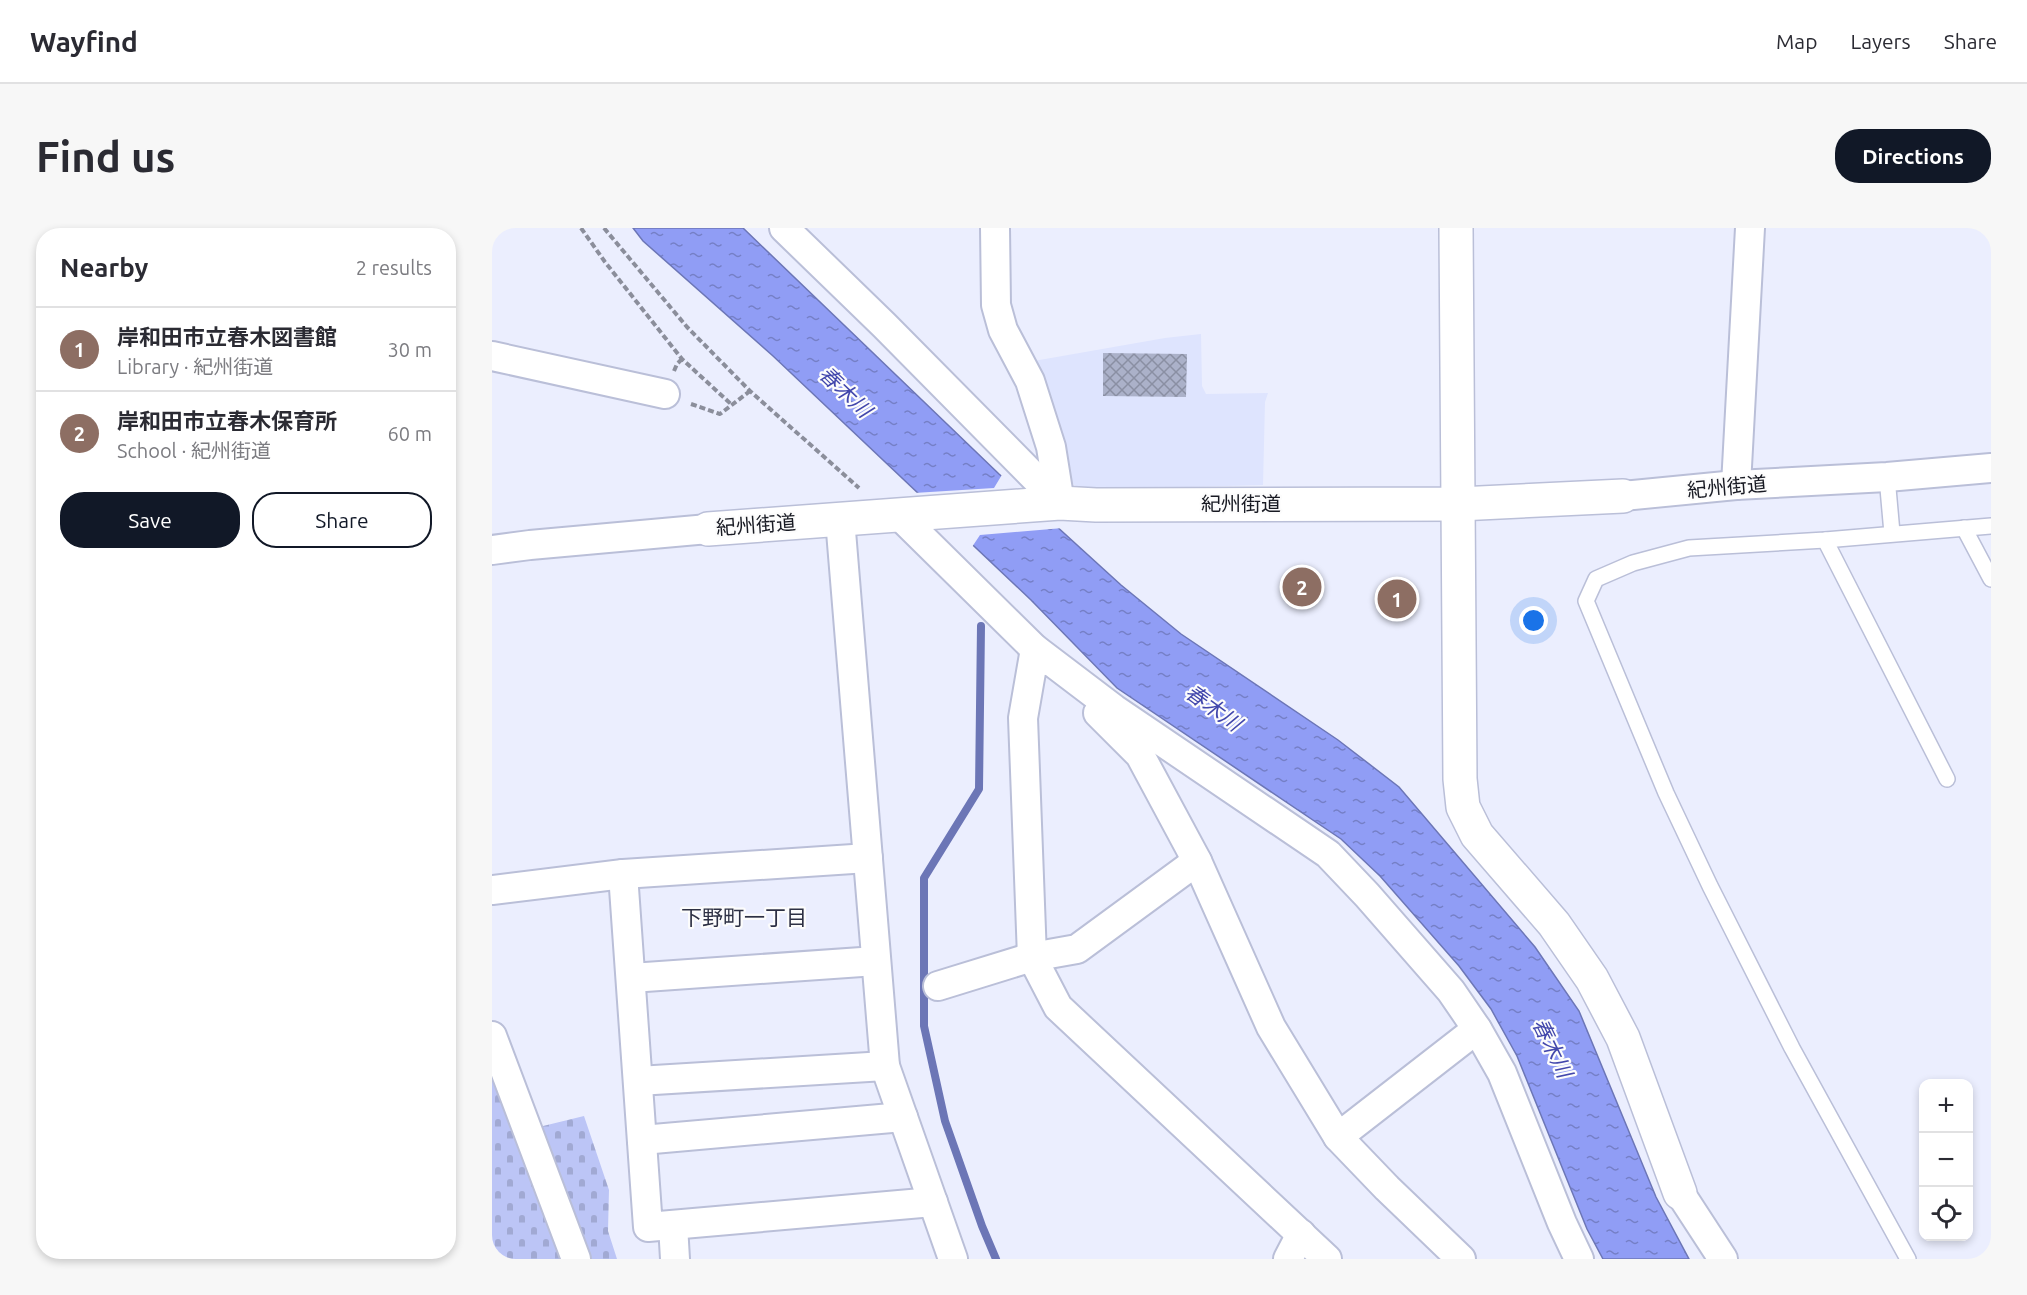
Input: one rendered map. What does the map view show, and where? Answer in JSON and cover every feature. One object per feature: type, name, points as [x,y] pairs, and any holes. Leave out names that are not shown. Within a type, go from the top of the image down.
[{"type":"street","points":[[784,228],[908,349],[1054,504]]},
{"type":"street","points":[[995,228],[996,305],[1003,330],[1030,381],[1051,447],[1054,504]]},
{"type":"street","points":[[1456,228],[1462,807],[1477,835],[1554,924],[1592,979],[1623,1038],[1680,1193],[1723,1259]]},
{"type":"street","points":[[1736,485],[1750,228]]},
{"type":"street","points":[[492,356],[665,394]]},
{"type":"street","name":"紀州街道","points":[[492,550],[542,543],[708,529],[1054,504],[1459,504],[1623,496],[1736,485],[1887,477],[1991,468]]},
{"type":"street","points":[[901,515],[1140,756],[1197,861],[1271,1028],[1338,1137],[1461,1259]]},
{"type":"street","points":[[840,519],[885,1066],[953,1259]]},
{"type":"street","points":[[1035,649],[1023,718],[1032,957],[1058,1007],[1294,1246],[1327,1259]]},
{"type":"street","points":[[1035,649],[1114,709],[1328,854],[1367,895],[1451,991],[1477,1029],[1502,1073],[1562,1223],[1579,1259]]},
{"type":"street","points":[[492,890],[623,874],[868,858]]},
{"type":"street","points":[[938,986],[1032,957],[1077,949],[1197,861]]},
{"type":"street","points":[[623,874],[648,1227],[933,1202]]},
{"type":"street","points":[[631,978],[876,961]]},
{"type":"street","points":[[1338,1137],[1477,1029]]},
{"type":"street","points":[[492,1036],[576,1259]]},
{"type":"street","points":[[638,1081],[885,1066]]},
{"type":"street","points":[[642,1140],[903,1117]]},
{"type":"street","points":[[673,1225],[675,1259]]},
{"type":"lane","points":[[1887,477],[1892,533]]},
{"type":"lane","points":[[1908,1259],[1792,1048],[1710,886],[1666,793],[1586,601],[1596,579],[1633,563],[1689,548],[1825,540],[1991,526]]},
{"type":"lane","points":[[1964,528],[1991,579]]},
{"type":"lane","points":[[1825,540],[1947,779]]},
{"type":"path","points":[[581,228],[682,359],[732,405]]},
{"type":"path","points":[[604,228],[687,327],[750,391],[901,515]]},
{"type":"path","points":[[682,359],[677,364],[665,394],[720,414],[750,391]]},
{"type":"shaded area","points":[[1201,334],[1202,386],[1206,394],[1268,393],[1265,402],[1263,485],[1083,490],[1071,483],[1028,362],[1165,338]]},
{"type":"green space","points":[[492,1065],[539,1127],[584,1116],[609,1190],[608,1231],[617,1259],[492,1259]]},
{"type":"water","name":"春木川","points":[[633,228],[743,228],[999,474],[1121,585],[1181,634],[1338,740],[1399,787],[1535,947],[1579,1011],[1656,1197],[1689,1259],[1603,1259],[1587,1229],[1517,1056],[1491,1009],[1459,966],[1380,876],[1341,839],[1117,688],[1031,600],[773,356],[643,241]]},
{"type":"pier","points":[[1003,473],[1063,528],[980,535],[972,547],[914,493],[994,488]]},
{"type":"building","points":[[1103,353],[1187,354],[1186,397],[1103,396]]},
{"type":"waterway","points":[[981,626],[979,789],[924,878],[924,1026],[945,1121],[996,1259]]},
{"type":"place","name":"岸和田市立春木保育所","points":[[1302,587]]},
{"type":"place","name":"岸和田市立春木図書館","points":[[1397,599]]},
{"type":"district","name":"下野町一丁目","points":[[744,918]]}]
